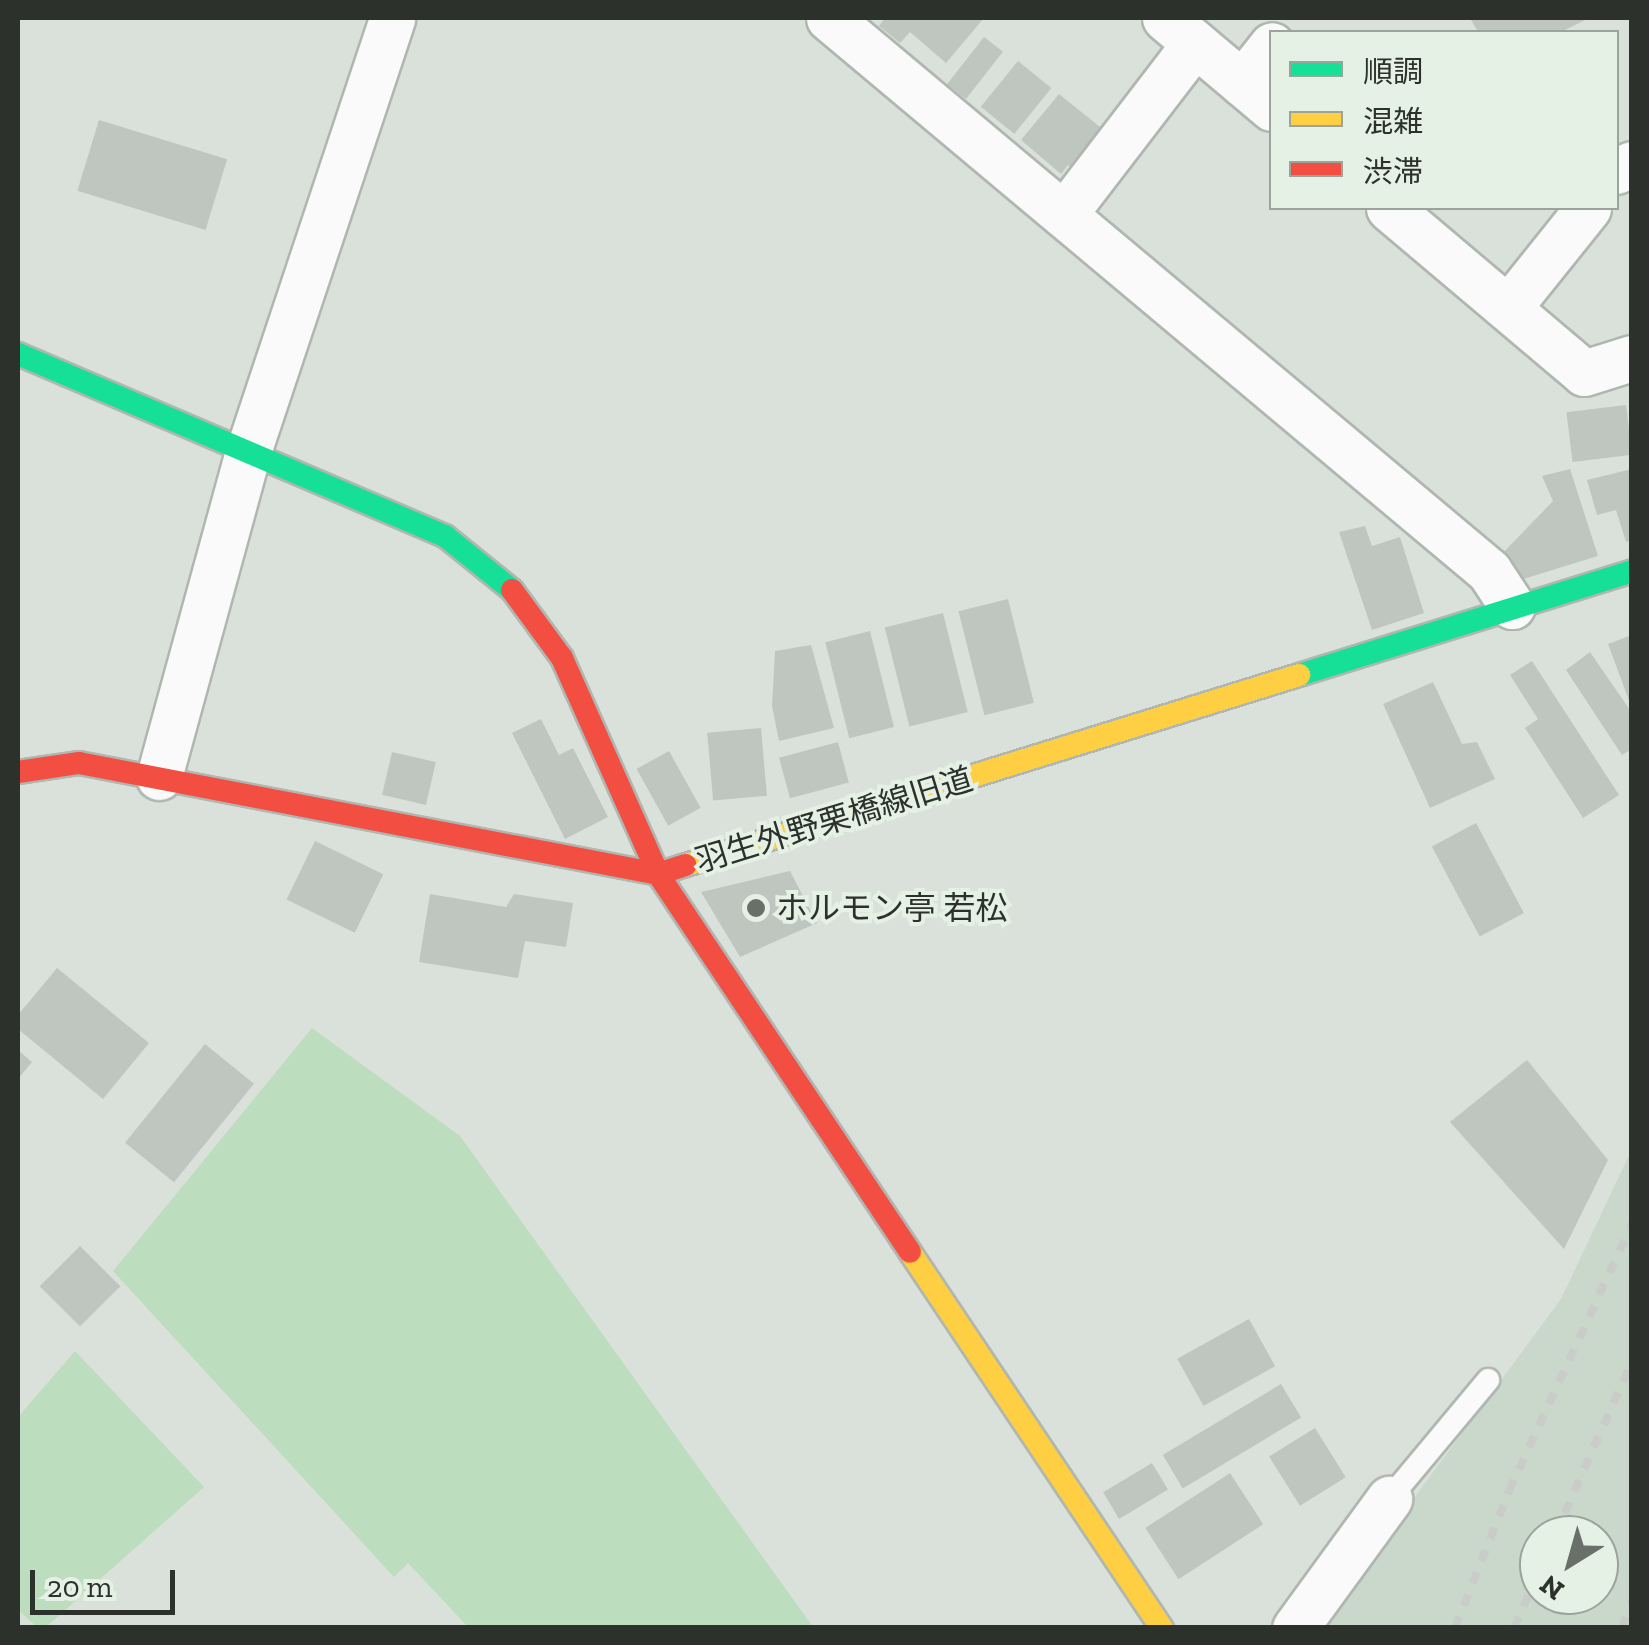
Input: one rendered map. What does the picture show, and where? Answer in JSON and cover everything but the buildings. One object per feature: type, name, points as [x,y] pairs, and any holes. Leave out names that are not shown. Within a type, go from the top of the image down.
[{"type":"street","points":[[159,776],[247,455],[392,18]]},
{"type":"street","points":[[829,18],[1488,571],[1512,606]]},
{"type":"street","points":[[1064,214],[1180,30],[1257,96],[1269,55]]},
{"type":"street","points":[[1391,210],[1584,374],[1632,358]]},
{"type":"street","points":[[1508,308],[1586,210]]},
{"type":"street","points":[[18,354],[247,455],[445,536],[512,590],[562,658],[658,874],[1162,1628]]},
{"type":"street","name":"羽生外野栗橋線旧道","points":[[18,772],[78,763],[658,874],[1632,571]]},
{"type":"street","points":[[1295,1628],[1389,1499]]},
{"type":"lane","points":[[1389,1499],[1488,1380]]},
{"type":"shaded area","points":[[1631,1151],[1631,1627],[1318,1628],[1561,1299]]},
{"type":"green space","points":[[312,1028],[460,1136],[813,1627],[468,1627],[408,1563],[394,1577],[113,1271]]},
{"type":"green space","points":[[75,1351],[204,1487],[46,1627],[37,1627],[18,1610],[18,1417]]},
{"type":"railway","points":[[1455,1628],[1509,1491],[1632,1223]]},
{"type":"railway","points":[[1564,1515],[1632,1361]]},
{"type":"railway","points":[[1622,1628],[1632,1601]]},
{"type":"railway","points":[[1514,1628],[1520,1615]]},
{"type":"traffic: fast","points":[[18,354],[445,536],[512,590]]},
{"type":"traffic: fast","points":[[1299,675],[1632,571]]},
{"type":"traffic: slow","points":[[686,865],[1299,675]]},
{"type":"traffic: slow","points":[[910,1252],[1162,1628]]},
{"type":"traffic: jam","points":[[512,590],[562,658],[658,874],[910,1252]]},
{"type":"traffic: jam","points":[[18,772],[79,763],[658,874],[686,865]]},
{"type":"place","name":"ホルモン亭 若松","points":[[756,908]]}]
